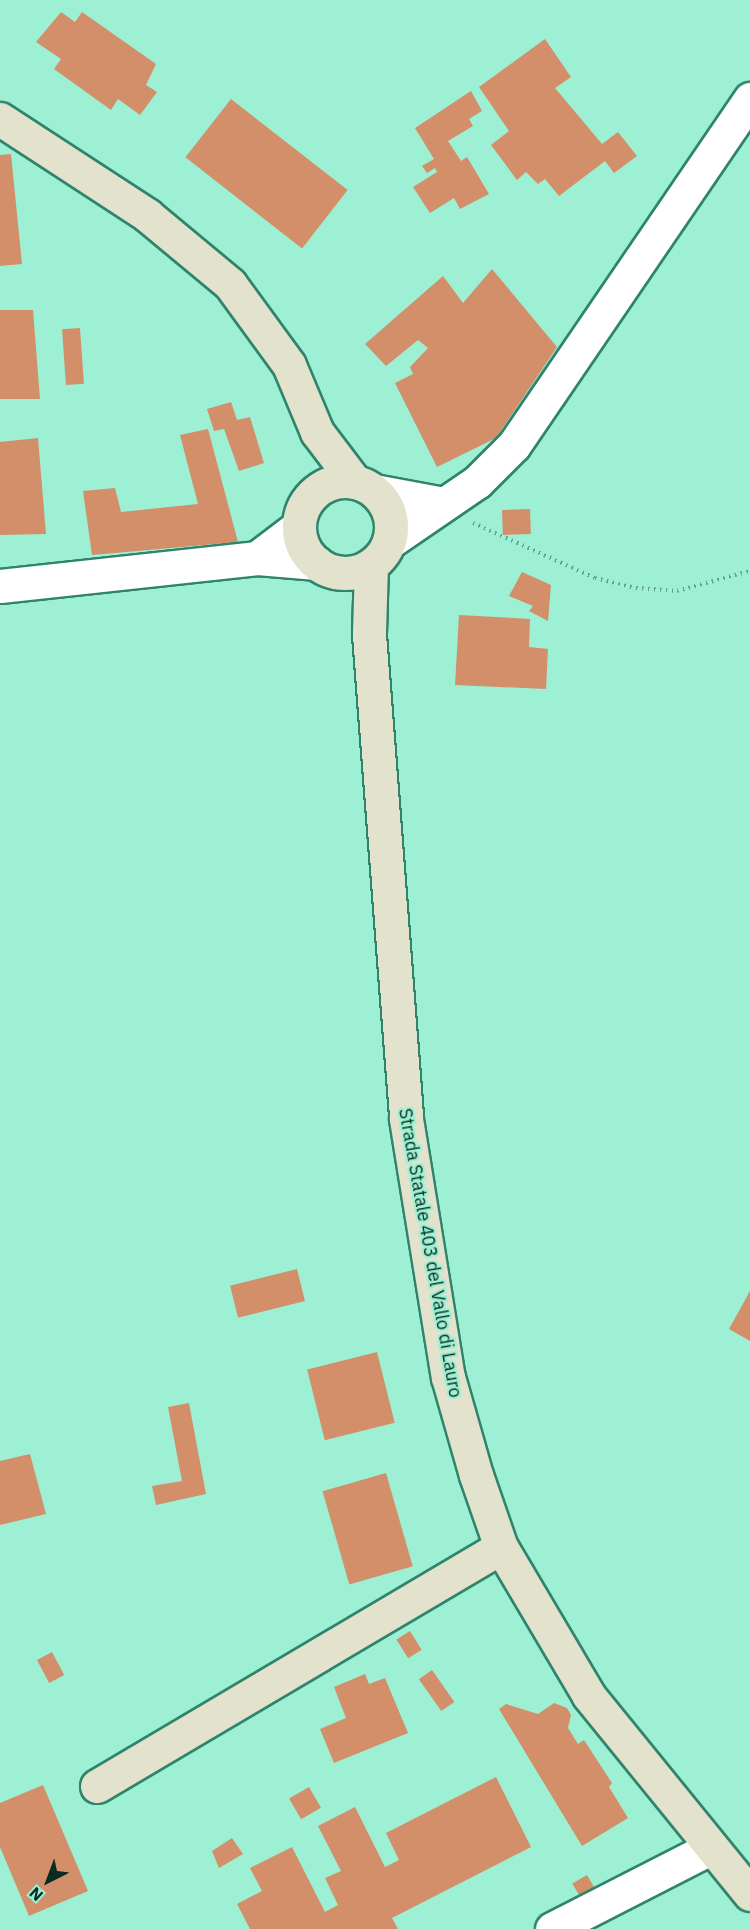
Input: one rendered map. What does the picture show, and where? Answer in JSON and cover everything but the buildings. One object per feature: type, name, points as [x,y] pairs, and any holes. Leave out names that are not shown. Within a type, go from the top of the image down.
[{"type":"main road","name":"Strada Statale 403 del Vallo di Lauro","points":[[0,119],[147,215],[230,284],[289,364],[317,432],[389,514],[380,554],[369,634],[406,1119],[448,1377],[501,1547],[589,1696],[710,1848],[750,1894]]},
{"type":"main road","name":"Strada Statale 403 del Vallo di Lauro","points":[[317,432],[304,512],[307,553],[323,567],[369,634]]},
{"type":"main road","points":[[304,512],[330,484],[364,487]]},
{"type":"main road","points":[[323,567],[343,573],[380,554]]},
{"type":"main road","points":[[96,1786],[501,1547]]},
{"type":"street","points":[[380,554],[444,504],[477,482],[514,445],[750,99]]},
{"type":"street","points":[[364,487],[444,504]]},
{"type":"street","points":[[257,558],[304,512]]},
{"type":"street","points":[[0,586],[257,558],[323,567]]},
{"type":"street","points":[[552,1929],[710,1848]]},
{"type":"path","points":[[444,504],[488,533],[595,578],[636,588],[677,591],[750,571]]}]
